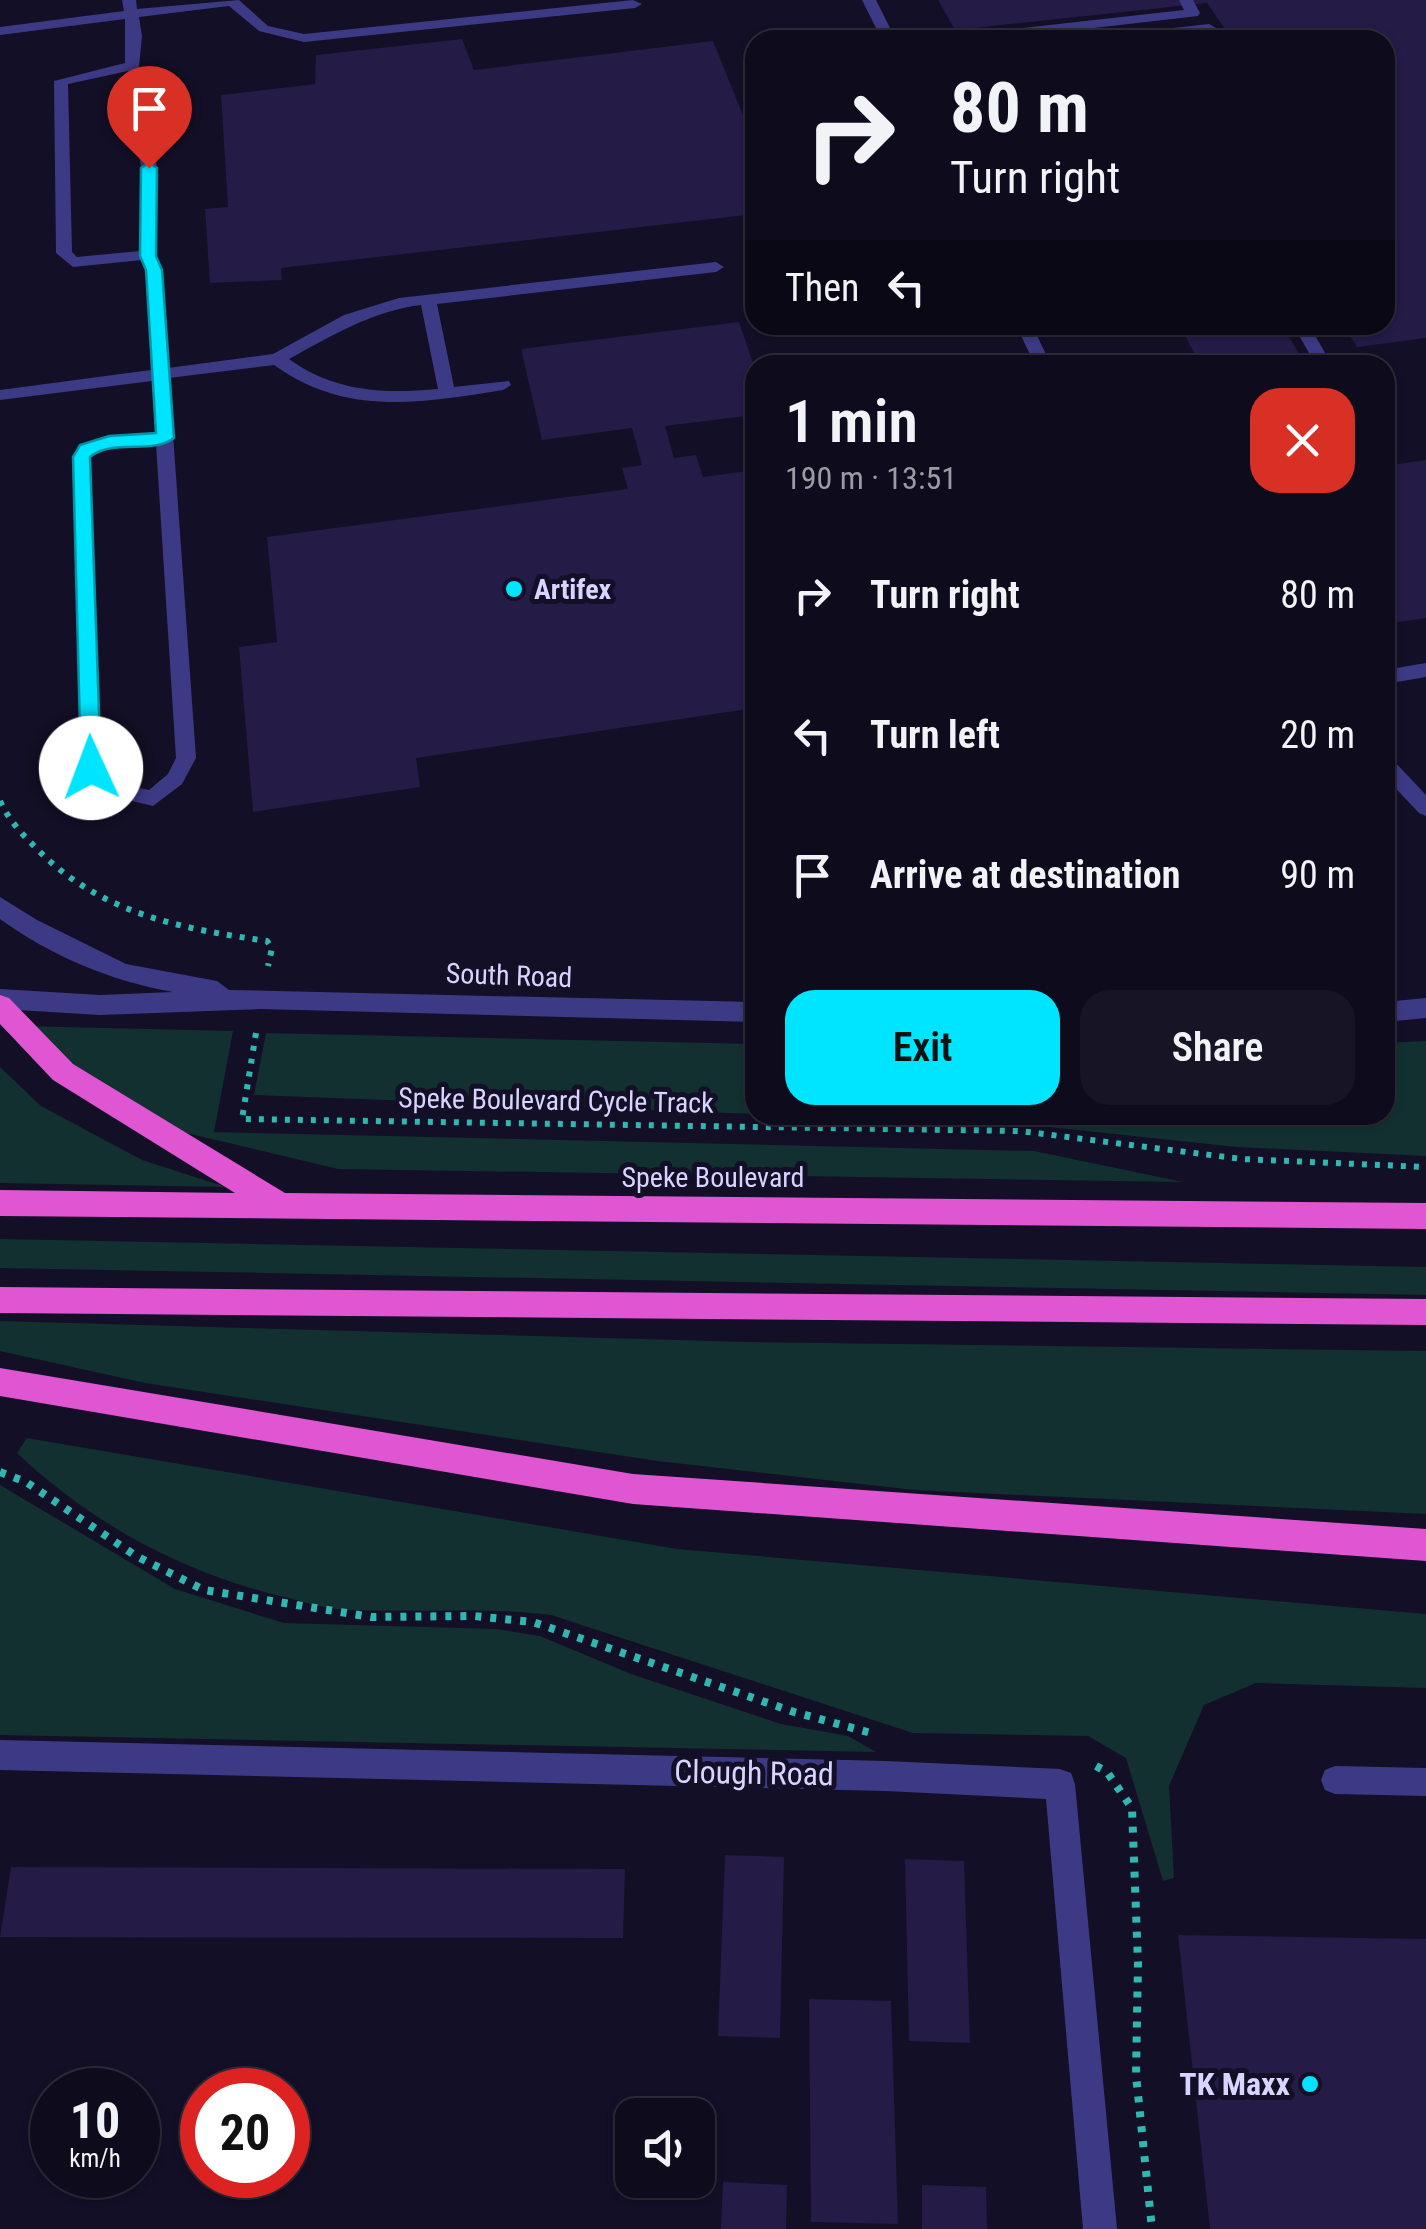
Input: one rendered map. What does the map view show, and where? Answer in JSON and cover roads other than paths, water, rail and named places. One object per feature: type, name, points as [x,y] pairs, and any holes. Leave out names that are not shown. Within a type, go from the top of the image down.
[{"type":"highway","points":[[0,1006],[63,1072],[283,1207]]},
{"type":"highway","name":"Speke Boulevard","points":[[0,1203],[1426,1216]]},
{"type":"highway","points":[[0,1300],[1426,1312]]},
{"type":"highway","points":[[0,1382],[633,1488],[1426,1544]]},
{"type":"street","name":"South Road","points":[[0,906],[29,927],[122,973],[262,998]]},
{"type":"street","name":"South Road","points":[[0,998],[100,1005],[262,998],[745,1012]]},
{"type":"street","points":[[1395,1011],[1426,1008]]},
{"type":"street","name":"Clough Road","points":[[0,1754],[886,1776],[1060,1784],[1100,2229]]},
{"type":"lane","points":[[0,32],[129,7],[232,0],[244,17],[276,37],[304,38],[635,4]]},
{"type":"lane","points":[[869,0],[884,30]]},
{"type":"lane","points":[[1087,30],[1193,13],[1186,0]]},
{"type":"lane","points":[[129,7],[135,36],[132,66],[138,74],[149,168],[148,256],[154,270],[159,376],[166,438],[186,758],[175,779],[153,798],[120,794],[100,785],[91,768],[82,457],[86,449],[109,442],[166,438]]},
{"type":"lane","points":[[1191,30],[1209,28]]},
{"type":"lane","points":[[132,66],[62,82],[64,253],[73,262],[148,256]]},
{"type":"lane","points":[[0,395],[276,359],[350,320],[399,304],[716,267]]},
{"type":"lane","points":[[428,300],[447,393]]},
{"type":"lane","points":[[276,359],[298,378],[365,399],[502,385]]},
{"type":"lane","points":[[1395,675],[1426,670]]},
{"type":"lane","points":[[1395,775],[1426,808]]},
{"type":"lane","points":[[1335,1780],[1426,1782]]},
{"type":"place","name":"Artifex","points":[[514,589]]},
{"type":"place","name":"TK Maxx","points":[[1310,2084]]}]
